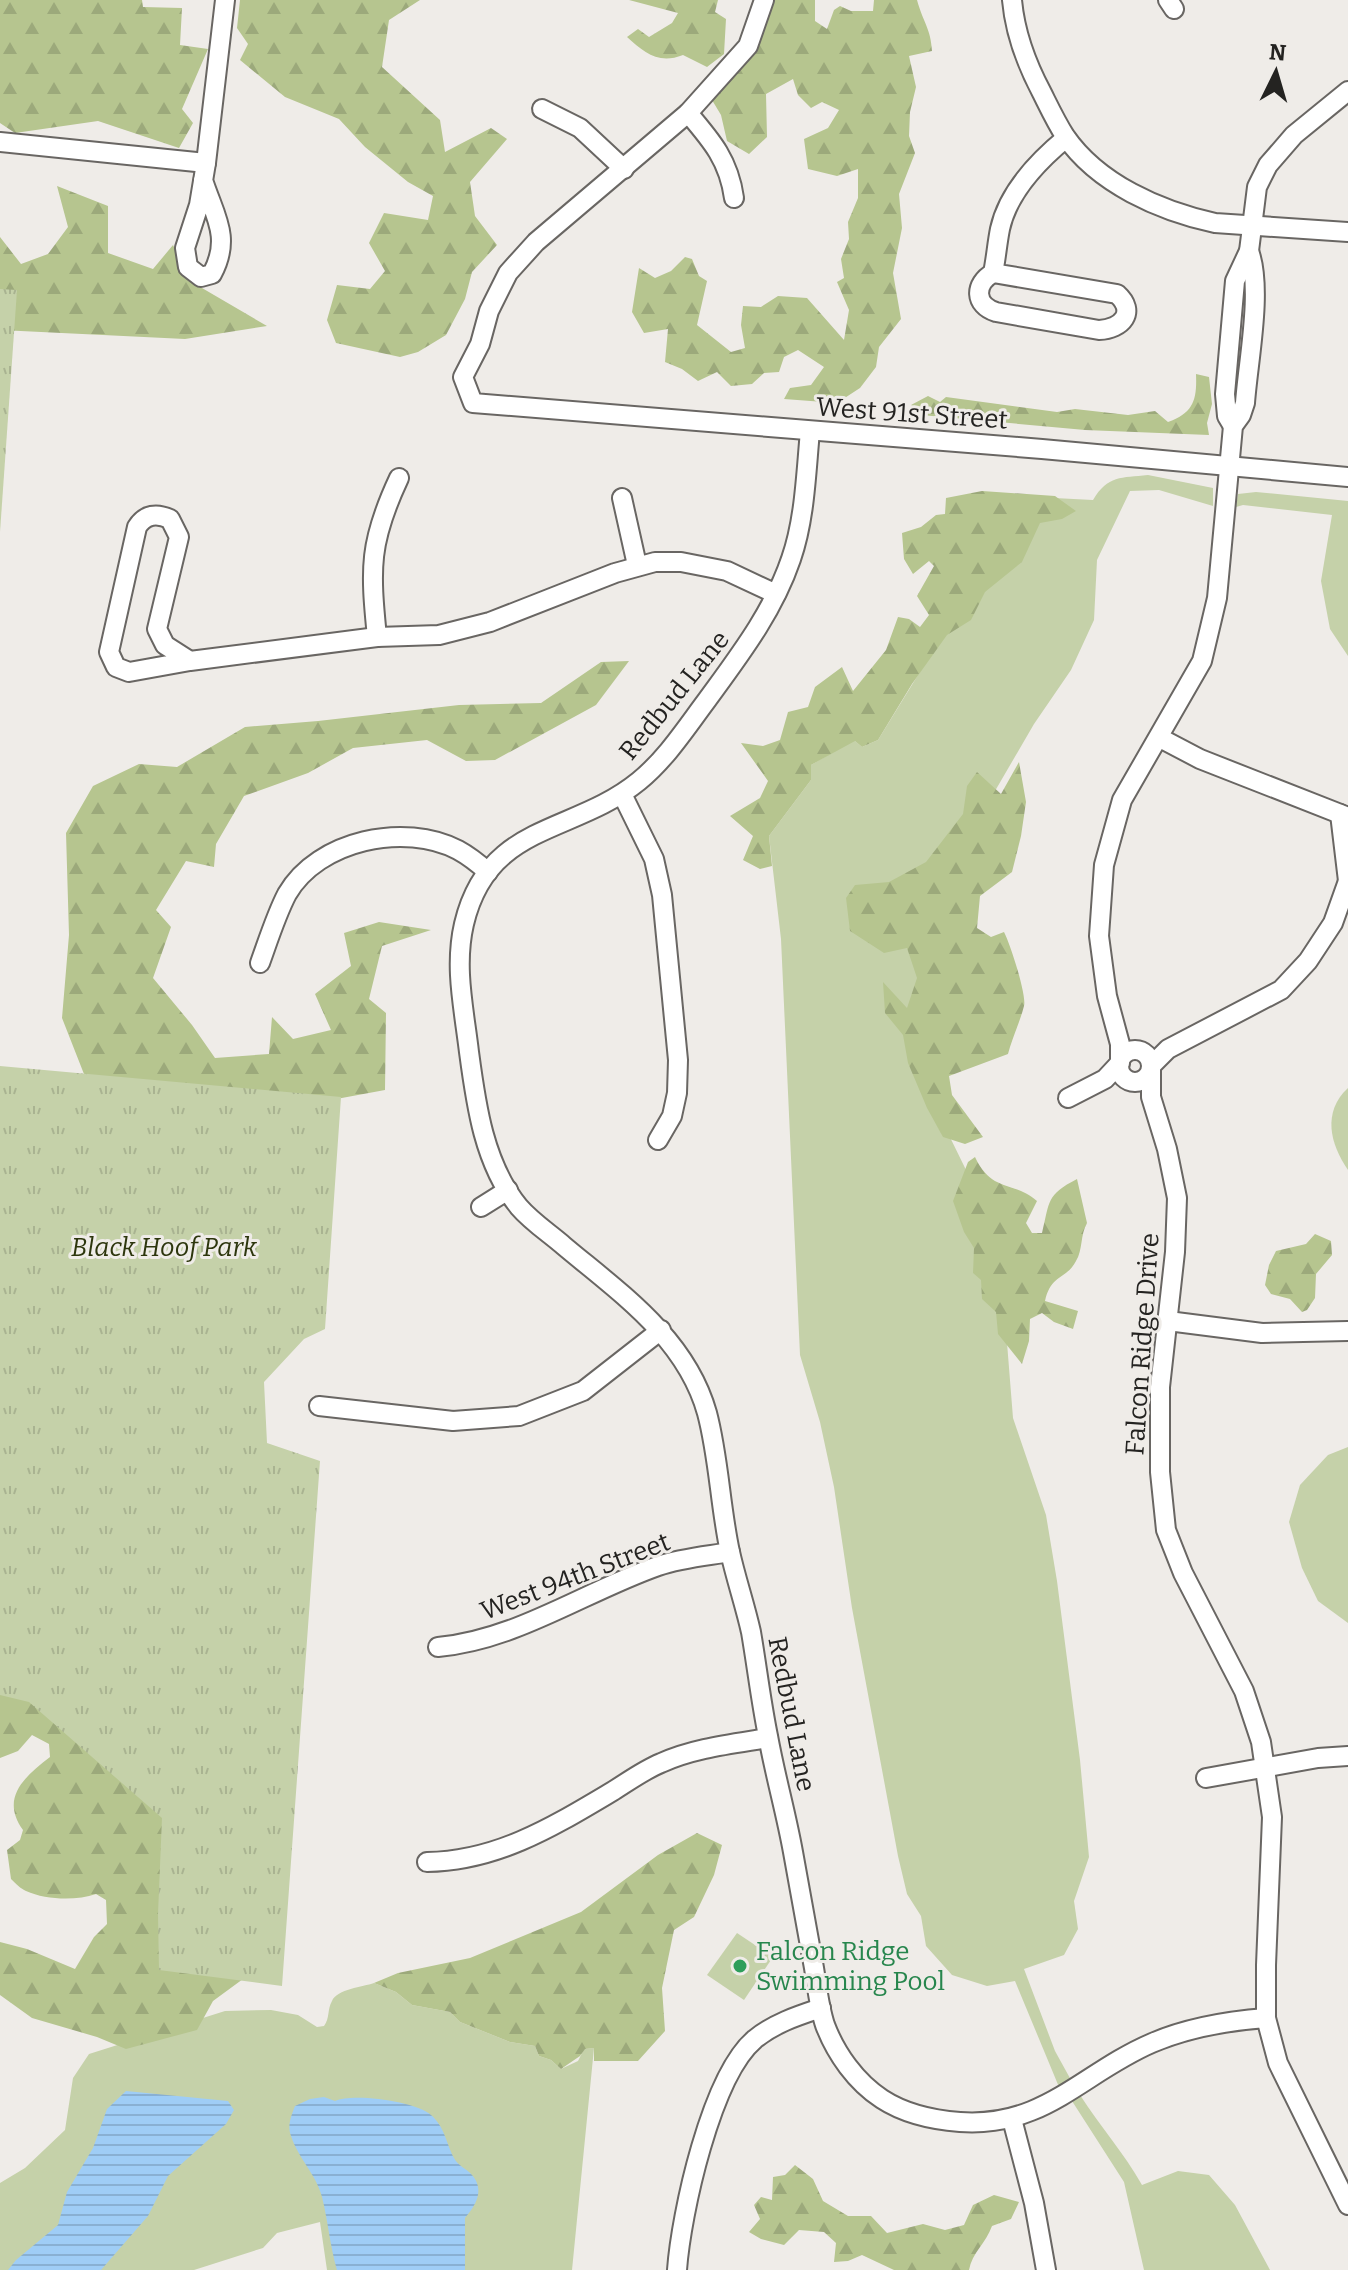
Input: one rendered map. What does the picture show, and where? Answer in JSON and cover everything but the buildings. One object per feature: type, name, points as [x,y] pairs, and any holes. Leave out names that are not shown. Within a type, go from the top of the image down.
[{"type":"street","points":[[0,142],[205,171],[225,0]]},
{"type":"street","points":[[542,109],[580,128],[624,169],[688,113],[748,46],[764,0]]},
{"type":"street","points":[[1012,0],[1019,42],[1031,72],[1066,138],[1104,175],[1161,207],[1215,223],[1348,232]]},
{"type":"street","points":[[1151,1097],[1124,1070],[1116,1023],[1107,996],[1099,936],[1104,865],[1122,800],[1202,661],[1217,598],[1233,426],[1245,403],[1255,285],[1249,251],[1257,187],[1268,165],[1294,135],[1348,91]]},
{"type":"street","points":[[688,113],[714,144],[731,175],[734,198]]},
{"type":"street","points":[[993,273],[1000,227],[1010,204],[1035,167],[1066,138]]},
{"type":"street","name":"West 91st Street","points":[[624,169],[536,242],[508,273],[489,311],[480,344],[463,377],[473,403],[1348,477]]},
{"type":"street","points":[[993,273],[1117,294],[1124,305],[1123,320],[1119,327],[1099,330],[987,309],[980,301],[978,292],[984,278],[993,273]]},
{"type":"street","name":"Redbud Lane","points":[[810,431],[801,514],[793,554],[776,594],[748,644],[683,732],[643,778],[622,794],[518,843],[488,872],[475,892],[466,917],[459,971],[479,1121],[492,1159],[508,1190],[526,1213],[621,1292],[661,1330],[684,1364],[705,1406],[730,1552],[750,1627],[768,1738],[791,1840],[823,2021],[839,2054],[861,2081],[884,2100],[920,2116],[972,2123],[1012,2119],[1049,2103],[1154,2042],[1217,2023],[1266,2018]]},
{"type":"street","points":[[377,637],[371,567],[375,537],[399,478]]},
{"type":"street","points":[[622,498],[637,565]]},
{"type":"street","points":[[190,661],[170,649],[159,636],[157,621],[179,537],[170,519],[153,515],[137,527],[109,652],[116,667],[129,672],[377,637],[439,635],[490,622],[637,565],[655,562],[704,566],[749,580],[776,594]]},
{"type":"street","points":[[1124,1070],[1127,1052],[1145,1059],[1281,990],[1308,961],[1333,923],[1348,881],[1344,816],[1200,759],[1160,738]]},
{"type":"street","points":[[622,794],[654,859],[662,895],[678,1060],[677,1093],[672,1116],[658,1140]]},
{"type":"street","points":[[260,963],[288,892],[323,859],[342,849],[365,840],[412,836],[458,849],[488,872]]},
{"type":"street","points":[[1068,1098],[1124,1070],[1146,1078],[1145,1059],[1116,1023]]},
{"type":"street","name":"Falcon Ridge Drive","points":[[1145,1059],[1151,1097],[1167,1149],[1177,1198],[1158,1436],[1166,1530],[1183,1573],[1244,1691],[1261,1742],[1267,1768],[1272,1829],[1266,2018],[1278,2063],[1348,2205]]},
{"type":"street","points":[[481,1207],[508,1190]]},
{"type":"street","points":[[1168,1321],[1262,1333],[1348,1331]]},
{"type":"street","points":[[319,1406],[453,1421],[519,1416],[583,1391],[661,1330]]},
{"type":"street","name":"West 94th Street","points":[[438,1647],[467,1644],[496,1635],[659,1566],[730,1552]]},
{"type":"street","points":[[427,1862],[454,1862],[509,1847],[546,1831],[659,1763],[685,1754],[768,1738]]},
{"type":"street","points":[[1206,1778],[1318,1758],[1348,1756]]},
{"type":"street","points":[[677,2270],[694,2171],[727,2081],[753,2040],[786,2019],[821,2008]]},
{"type":"street","points":[[1012,2119],[1034,2203],[1046,2270]]},
{"type":"green space","points":[[0,0],[142,0],[143,7],[182,8],[180,45],[208,49],[182,109],[193,123],[179,148],[98,121],[15,133],[0,123]]},
{"type":"green space","points":[[240,0],[420,0],[389,20],[382,67],[440,120],[445,152],[491,128],[507,139],[470,182],[475,216],[497,245],[472,272],[465,299],[446,335],[418,352],[400,357],[336,343],[327,320],[337,285],[370,289],[385,271],[369,243],[384,213],[428,220],[433,196],[408,182],[365,147],[339,119],[285,97],[240,60],[248,44],[237,28]]},
{"type":"green space","points":[[629,0],[718,0],[715,12],[726,19],[724,54],[707,67],[683,55],[666,59],[646,52],[627,37],[638,29],[649,37],[672,23],[678,13]]},
{"type":"green space","points":[[768,0],[815,0],[815,21],[827,29],[834,10],[840,6],[851,11],[873,11],[874,0],[917,0],[931,43],[932,51],[909,56],[916,87],[910,112],[909,136],[915,153],[899,194],[902,228],[893,273],[901,319],[879,347],[876,367],[860,388],[837,403],[784,399],[790,388],[811,385],[824,367],[798,350],[784,357],[779,372],[764,373],[752,384],[731,386],[717,372],[698,381],[682,369],[665,362],[668,329],[644,333],[632,312],[639,268],[655,278],[671,271],[685,257],[692,259],[699,276],[707,281],[697,325],[731,352],[745,348],[741,325],[743,306],[761,307],[778,296],[807,298],[844,340],[849,310],[837,282],[844,278],[841,259],[849,239],[848,222],[858,198],[858,169],[837,176],[808,169],[804,139],[828,128],[839,110],[822,102],[811,108],[798,95],[793,79],[766,94],[767,137],[749,154],[727,141],[721,115],[712,100],[756,53]]},
{"type":"green space","points":[[57,186],[108,206],[108,253],[153,269],[173,245],[190,281],[267,326],[185,339],[0,330],[0,237],[21,264],[48,254],[68,227]]},
{"type":"green space","points":[[0,289],[17,290],[0,532]]},
{"type":"green space","points":[[1196,374],[1209,377],[1212,404],[1207,423],[1209,435],[1085,430],[921,415],[911,405],[928,396],[940,402],[946,397],[1057,412],[1075,409],[1128,415],[1155,411],[1168,422],[1183,414],[1192,404]]},
{"type":"green space","points":[[1148,475],[1213,488],[1213,506],[1159,490],[1130,491],[1097,560],[1094,620],[1071,670],[1034,724],[988,803],[934,940],[922,1080],[967,1172],[1004,1305],[1013,1418],[1046,1515],[1057,1581],[1089,1857],[1074,1901],[1078,1929],[1064,1955],[1024,1969],[1055,2051],[1071,2080],[1059,2087],[1015,1981],[987,1986],[952,1975],[926,1946],[921,1916],[907,1894],[898,1856],[852,1608],[834,1487],[820,1422],[800,1355],[781,939],[769,836],[811,780],[811,765],[854,740],[862,747],[878,740],[947,628],[1035,497],[1093,500],[1110,482]]},
{"type":"green space","points":[[982,491],[1055,496],[1076,511],[1062,519],[1040,523],[1022,562],[985,592],[971,620],[947,635],[878,740],[862,747],[855,741],[811,765],[811,780],[769,836],[772,866],[760,869],[743,860],[753,836],[730,816],[760,798],[768,781],[741,743],[763,746],[780,740],[788,712],[808,707],[815,687],[842,667],[853,691],[886,650],[898,617],[909,619],[920,627],[929,615],[917,596],[934,566],[929,561],[913,574],[904,559],[902,533],[921,527],[936,515],[945,514],[946,498]]},
{"type":"green space","points":[[1256,492],[1348,501],[1348,656],[1330,629],[1321,581],[1332,515],[1243,505],[1236,507],[1238,494]]},
{"type":"green space","points":[[629,661],[596,705],[495,760],[466,761],[427,740],[353,748],[308,773],[244,796],[216,844],[214,867],[186,861],[156,910],[171,927],[153,978],[215,1058],[269,1054],[272,1017],[293,1039],[331,1030],[315,994],[351,966],[344,933],[379,922],[431,930],[382,946],[369,999],[386,1013],[385,1090],[213,1122],[93,1097],[62,1018],[69,935],[66,833],[93,786],[139,764],[177,767],[245,727],[459,705],[541,703],[601,662]]},
{"type":"green space","points":[[1019,762],[1026,802],[1012,872],[980,896],[977,928],[991,937],[1004,932],[1021,981],[1024,1006],[1008,1054],[949,1076],[952,1095],[983,1137],[965,1144],[943,1137],[908,1063],[903,1035],[885,1013],[883,982],[907,1008],[917,978],[907,948],[884,953],[850,931],[846,898],[855,885],[889,882],[926,862],[963,814],[967,786],[977,772],[1001,794]]},
{"type":"green space","name":"Black Hoof Park","points":[[0,1066],[341,1097],[325,1329],[304,1339],[264,1382],[267,1443],[320,1461],[282,1986],[159,1970],[162,1818],[29,1702],[0,1695]]},
{"type":"green space","points":[[1348,1088],[1348,1170],[1333,1139],[1332,1118],[1334,1107]]},
{"type":"green space","points":[[975,1157],[995,1181],[1037,1201],[1026,1223],[1032,1233],[1042,1233],[1048,1206],[1054,1195],[1077,1179],[1087,1223],[1076,1261],[1051,1286],[1045,1301],[1078,1311],[1073,1329],[1054,1322],[1042,1313],[1030,1319],[1029,1341],[1022,1364],[998,1334],[996,1312],[982,1299],[981,1280],[973,1273],[974,1248],[964,1232],[953,1201],[968,1162]]},
{"type":"green space","points":[[1315,1234],[1331,1241],[1332,1255],[1316,1274],[1315,1298],[1302,1312],[1290,1299],[1271,1294],[1265,1285],[1276,1251],[1306,1244]]},
{"type":"green space","points":[[1348,1447],[1348,1623],[1318,1601],[1302,1568],[1289,1522],[1300,1485],[1328,1455]]},
{"type":"green space","points":[[0,1625],[72,1662],[269,1960],[213,2001],[197,2030],[126,2049],[32,2018],[0,1995],[0,1942],[27,1949],[75,1969],[94,1937],[107,1924],[106,1900],[96,1894],[52,1898],[24,1890],[11,1879],[7,1850],[20,1840],[23,1830],[16,1818],[15,1798],[24,1780],[50,1757],[49,1744],[32,1735],[18,1751],[0,1758]]},
{"type":"green space","points":[[697,1833],[722,1845],[714,1875],[694,1917],[674,1930],[662,1988],[665,2031],[638,2061],[594,2061],[594,2048],[585,2049],[561,2069],[551,2060],[539,2056],[535,2046],[510,2042],[460,2022],[450,2012],[412,2005],[396,1992],[374,1983],[398,1973],[470,1958],[581,1912],[658,1855]]},
{"type":"green space","name":"Falcon Ridge Swimming Pool","points":[[737,1933],[773,1957],[744,2000],[707,1975]]},
{"type":"green space","points":[[374,1983],[396,1992],[412,2005],[450,2012],[460,2022],[510,2042],[535,2046],[539,2056],[551,2060],[561,2069],[578,2061],[584,2049],[594,2048],[572,2270],[327,2270],[320,2222],[277,2233],[263,2248],[194,2270],[0,2270],[0,2183],[25,2168],[65,2130],[73,2078],[89,2054],[225,2011],[271,2010],[298,2015],[317,2027],[324,2026],[335,1997]]},
{"type":"green space","points":[[1080,2095],[1142,2185],[1178,2171],[1209,2175],[1235,2205],[1270,2270],[1144,2270],[1124,2182],[1072,2101]]},
{"type":"green space","points":[[795,2165],[813,2179],[823,2201],[848,2216],[871,2216],[887,2233],[923,2224],[945,2230],[964,2225],[973,2205],[994,2195],[1019,2202],[1011,2219],[992,2226],[969,2270],[894,2270],[862,2255],[848,2261],[834,2262],[836,2243],[824,2232],[799,2230],[784,2245],[749,2232],[760,2219],[754,2205],[761,2197],[772,2200],[773,2177],[785,2175]]},
{"type":"water","points":[[126,2091],[228,2101],[234,2110],[226,2124],[168,2176],[148,2216],[101,2270],[8,2270],[58,2225],[67,2192],[93,2148],[107,2109]]},
{"type":"water","points":[[324,2097],[335,2101],[369,2098],[398,2102],[423,2110],[436,2120],[456,2161],[472,2175],[478,2186],[475,2203],[465,2218],[465,2270],[337,2270],[319,2189],[294,2144],[289,2128],[295,2106]]},
{"type":"place","name":"Falcon Ridge Swimming Pool","points":[[740,1966]]}]
